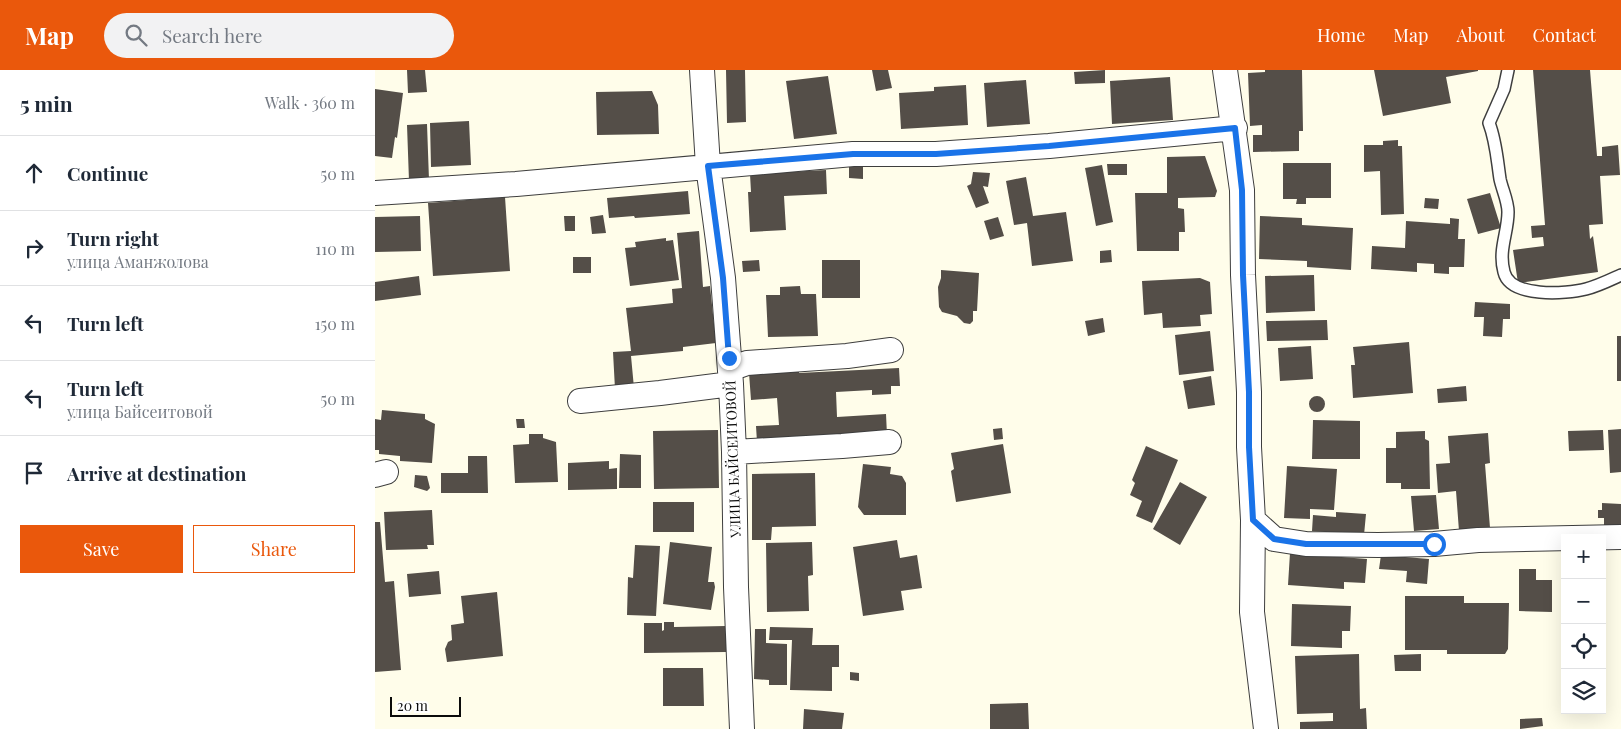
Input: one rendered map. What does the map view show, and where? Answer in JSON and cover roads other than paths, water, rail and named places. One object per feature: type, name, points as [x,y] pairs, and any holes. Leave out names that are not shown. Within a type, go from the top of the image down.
[{"type":"street","name":"УЛИЦА БАЙСЕИТОВОЙ","points":[[702,70],[708,166],[723,278],[730,377],[742,729]]},
{"type":"street","points":[[1225,70],[1235,128],[1242,190],[1243,275],[1253,520],[1252,612],[1266,729]]},
{"type":"street","points":[[375,192],[516,184],[853,154],[936,154],[1049,146],[1235,128]]},
{"type":"street","points":[[580,401],[660,394],[730,377],[747,364],[847,356],[891,350]]},
{"type":"street","points":[[734,452],[889,442]]},
{"type":"street","points":[[1253,520],[1274,539],[1306,544],[1397,545],[1479,540],[1621,537]]},
{"type":"lane","points":[[1508,70],[1504,89],[1489,123],[1495,138],[1500,180],[1508,211],[1501,253],[1504,274],[1513,286],[1530,292],[1573,292],[1588,289],[1621,275]]}]
